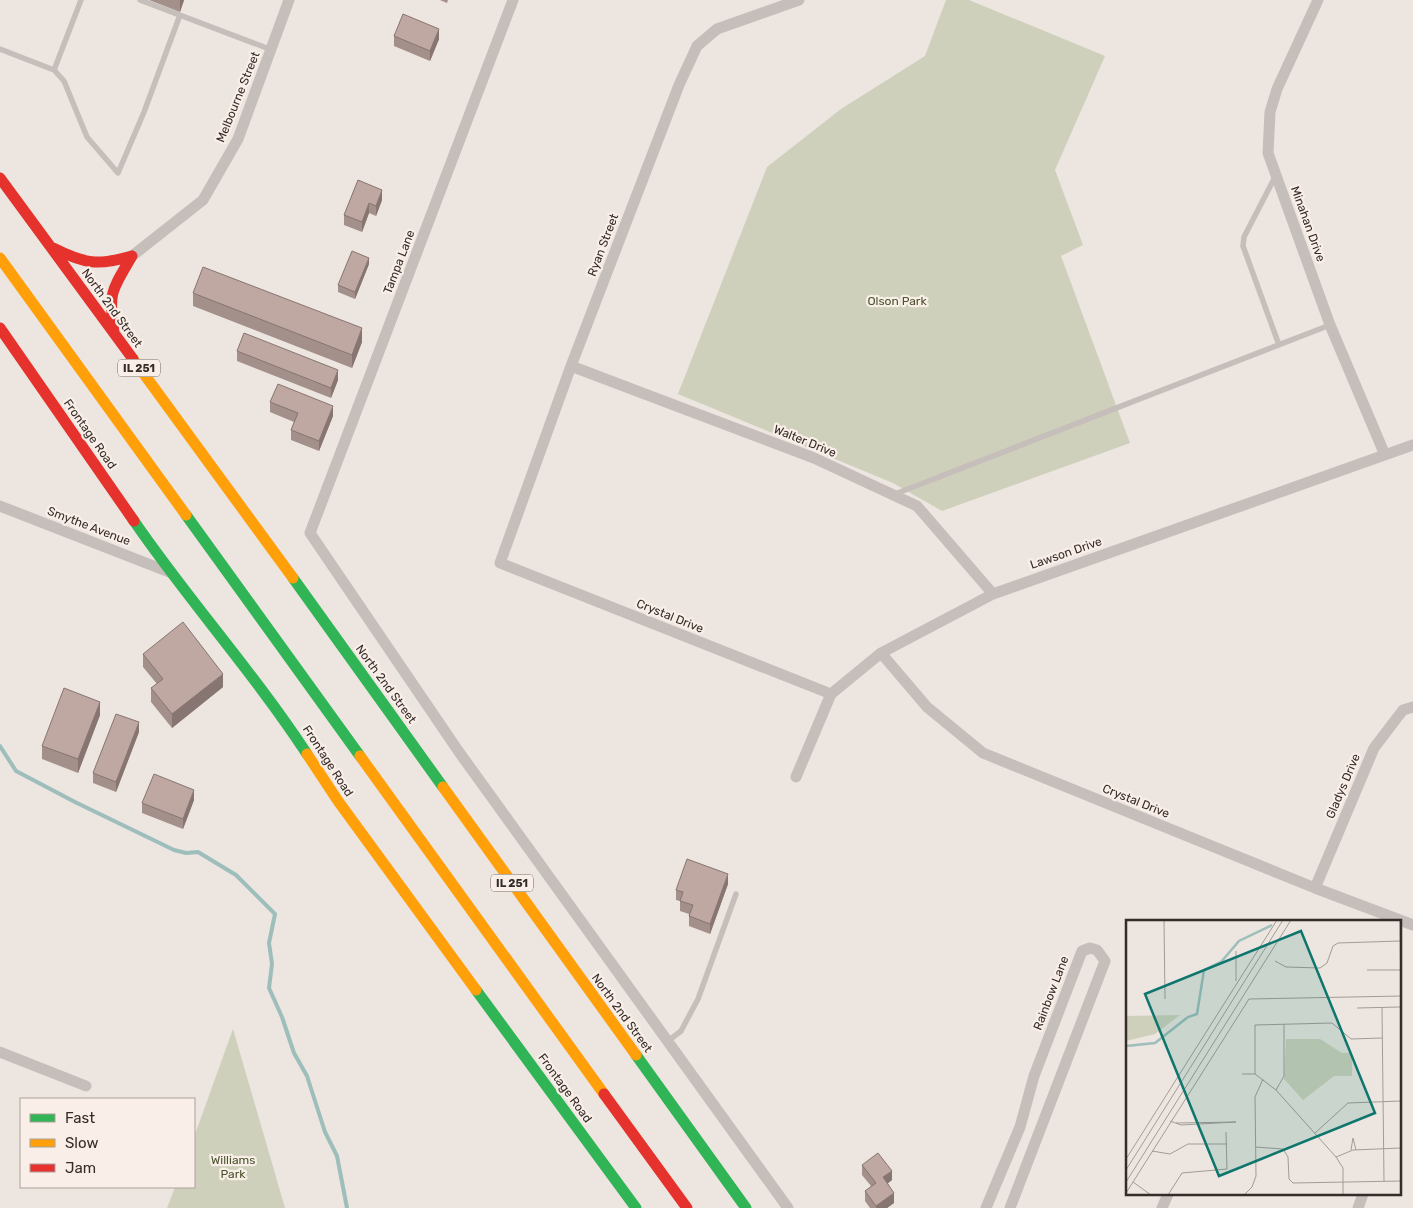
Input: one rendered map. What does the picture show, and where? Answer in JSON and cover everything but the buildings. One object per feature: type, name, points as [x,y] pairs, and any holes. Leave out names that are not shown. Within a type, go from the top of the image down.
[{"type":"main road","name":"North 2nd Street","points":[[0,178],[279,558],[746,1208]]},
{"type":"main road","points":[[49,246],[83,263],[102,265],[132,256]]},
{"type":"main road","points":[[114,335],[110,304],[113,288],[132,256]]},
{"type":"main road","points":[[0,258],[687,1208]]},
{"type":"main road","name":"Frontage Road","points":[[0,328],[169,572],[274,703],[338,802],[636,1208]]},
{"type":"street","name":"Melbourne Street","points":[[132,256],[204,200],[238,139],[289,0]]},
{"type":"street","name":"Tampa Lane","points":[[513,0],[310,533],[459,752],[668,1041]]},
{"type":"street","name":"Ryan Street","points":[[500,563],[572,366],[679,85],[697,46],[717,29],[799,0]]},
{"type":"street","name":"Minahan Drive","points":[[1318,0],[1277,89],[1270,112],[1268,153],[1330,325],[1384,455]]},
{"type":"street","name":"Walter Drive","points":[[572,366],[814,458],[917,506],[993,594]]},
{"type":"street","name":"Lawson Drive","points":[[796,777],[831,694],[881,653],[993,594],[1413,445]]},
{"type":"street","name":"Smythe Avenue","points":[[0,506],[169,572]]},
{"type":"street","name":"Crystal Drive","points":[[500,563],[831,694]]},
{"type":"street","name":"Crystal Drive","points":[[881,653],[927,707],[984,754],[1315,888],[1400,920]]},
{"type":"street","name":"Gladys Drive","points":[[1315,888],[1374,748],[1403,710],[1413,707]]},
{"type":"street","name":"Crystal Drive","points":[[1400,920],[1413,925]]},
{"type":"street","name":"Rainbow Lane","points":[[986,1208],[1020,1127],[1034,1076],[1082,952],[1090,948],[1097,950],[1105,961],[1010,1208]]},
{"type":"street","points":[[668,1041],[788,1208]]},
{"type":"street","points":[[0,1052],[86,1086]]},
{"type":"street","points":[[1162,1208],[1167,1196]]},
{"type":"street","points":[[1358,1208],[1362,1196]]},
{"type":"lane","points":[[54,70],[81,0]]},
{"type":"lane","points":[[140,0],[272,50]]},
{"type":"lane","points":[[0,49],[54,70],[64,81],[87,137],[118,173],[144,112],[180,15]]},
{"type":"lane","points":[[1276,175],[1244,237],[1243,246],[1278,345]]},
{"type":"lane","points":[[893,495],[1330,325]]},
{"type":"lane","points":[[668,1041],[681,1031],[698,1000],[736,894]]},
{"type":"green space","name":"Olson Park","points":[[946,0],[969,0],[1105,56],[1055,170],[1083,245],[1061,256],[1130,443],[942,511],[893,483],[678,394],[767,167],[841,109],[925,56]]},
{"type":"green space","name":"Williams Park","points":[[233,1029],[285,1208],[167,1208],[175,1188],[195,1188],[195,1134]]},
{"type":"waterway","points":[[0,746],[16,771],[174,850],[186,853],[198,852],[236,875],[275,914],[269,943],[272,964],[269,988],[282,1017],[294,1053],[307,1076],[325,1132],[337,1156],[347,1208]]},
{"type":"traffic: fast","points":[[186,515],[360,756]]},
{"type":"traffic: fast","points":[[134,521],[287,724],[307,754]]},
{"type":"traffic: fast","points":[[293,578],[443,787]]},
{"type":"traffic: fast","points":[[476,990],[636,1208]]},
{"type":"traffic: fast","points":[[636,1055],[746,1208]]},
{"type":"traffic: slow","points":[[0,258],[186,515]]},
{"type":"traffic: slow","points":[[133,359],[293,578]]},
{"type":"traffic: slow","points":[[307,754],[338,801],[476,990]]},
{"type":"traffic: slow","points":[[360,756],[604,1094]]},
{"type":"traffic: slow","points":[[443,787],[636,1055]]},
{"type":"traffic: jam","points":[[0,178],[133,359]]},
{"type":"traffic: jam","points":[[53,248],[92,262],[110,261],[132,256]]},
{"type":"traffic: jam","points":[[114,332],[111,308],[113,292],[132,256]]},
{"type":"traffic: jam","points":[[0,328],[134,521]]},
{"type":"traffic: jam","points":[[604,1094],[687,1208]]}]
